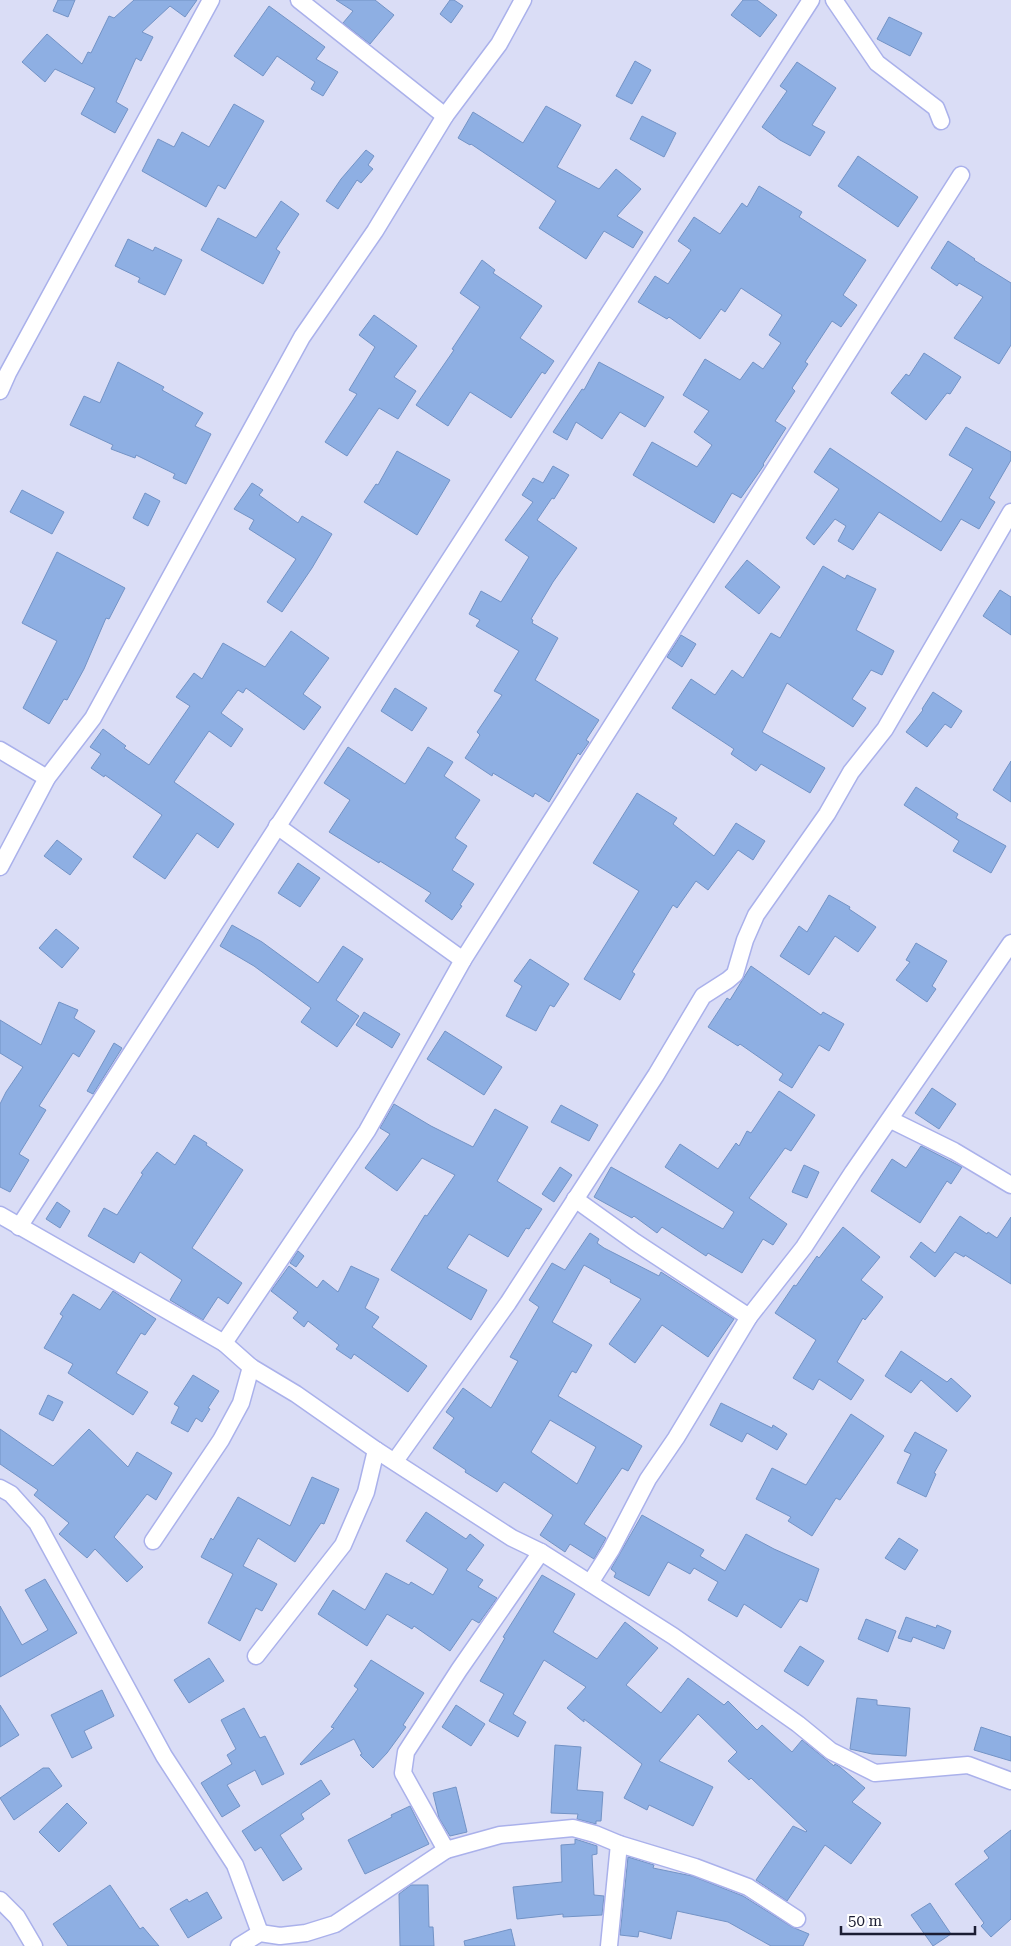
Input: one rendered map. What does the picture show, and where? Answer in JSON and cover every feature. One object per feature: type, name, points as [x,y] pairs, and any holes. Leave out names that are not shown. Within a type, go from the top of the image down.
[{"type":"street","points":[[0,391],[211,0]]},
{"type":"street","points":[[299,0],[444,116]]},
{"type":"street","points":[[0,867],[47,778],[93,718],[302,338],[375,231],[444,116],[499,44],[523,0]]},
{"type":"street","points":[[19,1228],[811,0]]},
{"type":"street","points":[[834,0],[877,63],[936,108],[940,121]]},
{"type":"street","points":[[224,1342],[367,1131],[463,960],[961,175]]},
{"type":"street","points":[[395,1461],[460,1366],[508,1302],[656,1075],[703,996],[735,974],[745,940],[756,915],[827,814],[851,772],[885,729],[1011,512]]},
{"type":"street","points":[[0,750],[47,778]]},
{"type":"street","points":[[277,826],[463,960]]},
{"type":"street","points":[[590,1583],[611,1550],[648,1479],[676,1438],[749,1317],[804,1247],[853,1172],[1011,943]]},
{"type":"street","points":[[890,1120],[954,1151],[1011,1185]]},
{"type":"street","points":[[574,1199],[634,1242],[749,1317]]},
{"type":"street","points":[[0,1216],[224,1342],[252,1368],[296,1394],[376,1450],[512,1538],[541,1552],[680,1642],[798,1724],[831,1751],[875,1774],[968,1765],[1011,1781]]},
{"type":"street","points":[[153,1541],[221,1440],[241,1403],[252,1368]]},
{"type":"street","points":[[256,1656],[292,1612],[342,1545],[366,1492],[376,1450]]},
{"type":"street","points":[[0,1488],[11,1494],[37,1523],[164,1756],[235,1865],[260,1933]]},
{"type":"street","points":[[446,1850],[403,1773],[406,1752],[459,1670],[541,1552]]},
{"type":"street","points":[[239,1946],[260,1933],[280,1936],[297,1934],[335,1924],[446,1850],[500,1835],[573,1828],[595,1834],[619,1844],[695,1866],[748,1887],[797,1919]]},
{"type":"street","points":[[609,1946],[619,1844]]},
{"type":"street","points":[[0,1900],[17,1917],[34,1946]]},
{"type":"building","points":[[58,0],[75,0],[68,17],[53,11]]},
{"type":"building","points":[[134,0],[197,0],[185,17],[170,6],[142,32],[153,37],[141,61],[136,58],[116,102],[128,109],[115,133],[81,114],[95,88],[55,69],[45,82],[22,62],[47,34],[82,64],[88,52],[91,53],[109,16],[114,18]]},
{"type":"building","points":[[336,0],[375,0],[394,15],[370,44],[343,23],[353,11]]},
{"type":"building","points":[[450,0],[454,0],[463,6],[451,23],[440,14]]},
{"type":"building","points":[[743,0],[757,0],[777,15],[760,37],[731,15]]},
{"type":"building","points":[[269,6],[325,47],[316,59],[338,72],[323,96],[311,89],[315,82],[277,56],[263,76],[234,56]]},
{"type":"building","points":[[889,17],[922,33],[910,56],[877,39]]},
{"type":"building","points":[[635,61],[651,70],[632,104],[616,96]]},
{"type":"building","points":[[797,62],[836,88],[812,125],[825,132],[810,156],[780,140],[762,127],[787,91],[780,86]]},
{"type":"building","points":[[234,104],[264,121],[225,189],[218,185],[206,207],[142,171],[158,139],[174,147],[182,132],[209,147]]},
{"type":"building","points":[[546,106],[581,125],[557,167],[599,189],[616,169],[641,189],[617,216],[643,232],[633,248],[604,231],[586,259],[539,228],[556,201],[471,144],[458,138],[473,112],[523,143]]},
{"type":"building","points":[[642,116],[676,133],[664,157],[630,139]]},
{"type":"building","points":[[366,150],[374,156],[368,165],[373,169],[361,183],[357,180],[338,209],[326,201],[341,179]]},
{"type":"building","points":[[858,156],[918,197],[898,227],[838,186]]},
{"type":"building","points":[[759,186],[802,212],[799,217],[866,260],[843,295],[857,305],[841,327],[832,321],[805,362],[808,364],[792,388],[795,391],[775,421],[786,428],[764,465],[741,498],[732,493],[714,523],[633,475],[652,442],[697,467],[712,445],[694,432],[709,411],[683,395],[705,359],[740,380],[753,362],[763,369],[781,343],[769,335],[782,315],[741,288],[725,312],[721,309],[700,339],[669,317],[667,319],[638,302],[655,276],[668,284],[691,250],[678,241],[694,217],[720,234],[742,203],[747,207]]},
{"type":"building","points":[[281,201],[299,214],[276,249],[280,252],[263,284],[201,250],[218,218],[256,238]]},
{"type":"building","points":[[128,239],[153,251],[155,247],[182,260],[165,295],[138,282],[140,278],[115,266]]},
{"type":"building","points":[[948,241],[1011,283],[1011,345],[999,364],[954,338],[983,297],[959,283],[957,286],[931,268]]},
{"type":"building","points":[[482,260],[495,270],[493,273],[542,306],[520,338],[554,361],[545,374],[542,372],[511,418],[470,392],[448,426],[416,405],[454,350],[452,349],[480,307],[460,293]]},
{"type":"building","points":[[374,315],[417,346],[394,377],[416,391],[398,419],[379,408],[347,456],[325,442],[357,394],[349,390],[375,347],[359,335]]},
{"type":"building","points":[[924,353],[961,377],[950,394],[947,393],[926,420],[891,393],[906,374],[909,376]]},
{"type":"building","points":[[118,362],[164,387],[162,390],[203,413],[195,426],[211,434],[186,484],[173,478],[175,474],[136,455],[135,458],[111,449],[113,445],[70,425],[84,396],[100,403]]},
{"type":"building","points":[[599,362],[664,397],[645,427],[620,412],[602,439],[576,422],[567,440],[553,432],[582,389],[584,390]]},
{"type":"building","points":[[966,427],[1011,452],[1011,460],[989,498],[995,502],[979,529],[961,519],[941,551],[879,512],[853,550],[838,541],[846,526],[835,519],[814,545],[806,538],[839,489],[814,472],[830,448],[941,522],[973,469],[949,455]]},
{"type":"building","points":[[397,451],[450,480],[417,535],[364,502],[376,484],[378,485]]},
{"type":"building","points":[[553,466],[569,475],[554,499],[552,498],[537,520],[577,548],[553,582],[531,619],[533,620],[532,623],[558,638],[535,680],[599,720],[586,740],[589,742],[580,755],[578,753],[549,802],[535,793],[533,797],[493,773],[492,776],[465,758],[480,735],[477,732],[502,695],[494,691],[519,651],[476,626],[480,620],[469,614],[481,591],[501,602],[529,557],[505,540],[533,502],[522,495],[533,478],[543,483]]},
{"type":"building","points":[[252,483],[263,490],[259,495],[298,523],[302,516],[332,534],[312,568],[282,612],[267,602],[296,559],[249,529],[254,520],[234,509]]},
{"type":"building","points":[[22,490],[64,512],[52,534],[10,512]]},
{"type":"building","points":[[145,493],[160,501],[148,526],[133,518]]},
{"type":"building","points":[[57,552],[125,588],[109,619],[106,618],[84,669],[67,700],[64,699],[49,724],[23,708],[57,641],[22,623]]},
{"type":"building","points":[[747,560],[780,587],[759,614],[725,587]]},
{"type":"building","points":[[823,566],[845,579],[847,575],[876,589],[856,630],[894,651],[882,675],[871,670],[852,699],[866,708],[853,727],[787,683],[762,732],[825,768],[810,793],[761,764],[756,771],[731,754],[734,749],[672,708],[691,679],[715,695],[732,670],[743,678],[771,633],[780,638]]},
{"type":"building","points":[[1000,590],[1011,597],[1011,635],[983,616]]},
{"type":"building","points":[[291,631],[329,658],[303,694],[321,707],[304,730],[246,688],[243,693],[238,690],[221,713],[243,729],[231,747],[209,731],[174,782],[234,824],[218,848],[197,833],[165,879],[133,857],[162,815],[105,775],[104,777],[91,768],[101,754],[90,747],[103,729],[126,746],[124,748],[149,765],[190,706],[176,697],[194,673],[202,679],[223,643],[265,667]]},
{"type":"building","points":[[681,635],[696,644],[682,667],[667,657]]},
{"type":"building","points":[[395,688],[427,708],[412,731],[381,711]]},
{"type":"building","points":[[933,692],[962,711],[951,728],[945,724],[927,747],[906,732],[923,710]]},
{"type":"building","points":[[348,747],[405,784],[428,747],[453,762],[444,776],[480,800],[455,838],[467,846],[452,870],[474,884],[452,920],[425,901],[431,893],[329,832],[350,800],[324,783]]},
{"type":"building","points":[[1011,761],[1011,802],[993,790]]},
{"type":"building","points":[[916,787],[958,814],[956,818],[1006,846],[991,873],[953,851],[959,841],[904,805]]},
{"type":"building","points":[[637,793],[677,818],[673,824],[714,856],[736,823],[765,841],[753,860],[738,850],[708,890],[696,881],[677,908],[673,905],[632,972],[635,974],[620,1000],[584,979],[639,891],[593,863]]},
{"type":"building","points":[[57,840],[82,859],[70,875],[44,856]]},
{"type":"building","points":[[298,863],[320,878],[300,907],[278,893]]},
{"type":"building","points":[[829,895],[850,907],[849,909],[876,927],[858,952],[835,936],[809,975],[780,956],[799,926],[807,932]]},
{"type":"building","points":[[232,925],[262,942],[318,983],[343,946],[363,959],[336,1000],[359,1016],[337,1047],[301,1022],[311,1008],[254,966],[220,946]]},
{"type":"building","points":[[56,929],[79,948],[62,968],[39,948]]},
{"type":"building","points":[[916,943],[947,961],[932,986],[936,989],[927,1002],[896,980],[910,962],[906,960]]},
{"type":"building","points":[[530,959],[569,984],[554,1007],[550,1005],[536,1031],[506,1016],[522,986],[514,981]]},
{"type":"building","points":[[751,966],[821,1015],[823,1012],[844,1024],[829,1051],[819,1045],[792,1088],[779,1080],[783,1074],[740,1044],[738,1046],[708,1027],[727,998],[730,1000]]},
{"type":"building","points":[[59,1002],[78,1010],[74,1018],[95,1031],[79,1057],[73,1053],[39,1106],[46,1110],[19,1154],[29,1160],[10,1192],[0,1187],[0,1104],[23,1067],[0,1053],[0,1020],[41,1045]]},
{"type":"building","points":[[364,1012],[400,1034],[392,1048],[356,1025]]},
{"type":"building","points":[[445,1031],[502,1067],[484,1095],[427,1059]]},
{"type":"building","points":[[114,1043],[122,1048],[93,1094],[87,1091]]},
{"type":"building","points":[[932,1088],[956,1104],[939,1129],[915,1113]]},
{"type":"building","points":[[779,1091],[815,1115],[791,1151],[785,1148],[749,1198],[787,1224],[773,1245],[763,1239],[742,1273],[708,1253],[706,1256],[662,1227],[657,1233],[634,1216],[632,1218],[594,1197],[611,1167],[723,1229],[734,1212],[665,1167],[680,1144],[718,1169],[736,1143],[739,1146],[747,1131],[751,1133]]},
{"type":"building","points":[[394,1104],[431,1126],[473,1147],[495,1109],[528,1127],[497,1181],[542,1209],[529,1229],[526,1228],[508,1257],[469,1234],[447,1268],[487,1290],[471,1320],[391,1270],[425,1215],[427,1216],[455,1175],[422,1158],[397,1191],[365,1168],[390,1134],[380,1128]]},
{"type":"building","points":[[561,1105],[598,1125],[589,1141],[551,1122]]},
{"type":"building","points":[[194,1135],[243,1170],[192,1248],[242,1283],[228,1304],[218,1297],[203,1320],[170,1300],[182,1280],[140,1252],[134,1263],[88,1236],[104,1208],[117,1215],[143,1174],[141,1173],[157,1152],[175,1165]]},
{"type":"building","points":[[921,1146],[962,1167],[951,1184],[947,1181],[920,1223],[871,1191],[892,1159],[906,1168]]},
{"type":"building","points":[[804,1165],[819,1172],[807,1198],[792,1192]]},
{"type":"building","points":[[560,1167],[572,1175],[554,1202],[542,1194]]},
{"type":"building","points":[[57,1202],[70,1211],[60,1228],[46,1219]]},
{"type":"building","points":[[960,1216],[987,1234],[988,1232],[997,1238],[1011,1217],[1011,1284],[965,1255],[964,1257],[955,1252],[935,1277],[910,1257],[921,1242],[935,1253]]},
{"type":"building","points":[[843,1227],[880,1257],[861,1280],[883,1297],[865,1320],[863,1318],[837,1362],[864,1380],[851,1400],[819,1379],[813,1390],[793,1378],[816,1340],[775,1313],[794,1285],[796,1286],[817,1256],[819,1258]]},
{"type":"building","points":[[590,1233],[599,1239],[597,1243],[604,1248],[659,1276],[661,1272],[734,1319],[708,1357],[662,1325],[635,1363],[609,1344],[641,1299],[584,1265],[552,1322],[592,1345],[576,1373],[572,1371],[558,1396],[642,1446],[628,1471],[622,1468],[584,1524],[606,1538],[594,1559],[570,1544],[565,1552],[540,1535],[553,1515],[504,1482],[497,1492],[465,1472],[466,1470],[433,1448],[454,1418],[446,1412],[463,1388],[491,1408],[518,1361],[510,1357],[539,1307],[529,1300],[552,1263],[565,1270]],"holes":[[[550,1420],[596,1447],[577,1484],[531,1452]]]},
{"type":"building","points":[[298,1251],[304,1256],[296,1267],[290,1263]]},
{"type":"building","points":[[289,1266],[317,1288],[323,1280],[338,1292],[351,1266],[379,1279],[365,1308],[379,1317],[372,1327],[427,1366],[408,1392],[354,1354],[351,1359],[336,1349],[339,1345],[308,1321],[304,1327],[293,1318],[298,1312],[271,1291]]},
{"type":"building","points":[[113,1291],[156,1319],[145,1335],[141,1333],[116,1373],[148,1392],[133,1415],[68,1373],[73,1364],[44,1348],[63,1316],[60,1314],[73,1294],[100,1310]]},
{"type":"building","points":[[901,1351],[947,1382],[951,1378],[971,1396],[957,1412],[921,1380],[911,1393],[885,1376]]},
{"type":"building","points":[[193,1375],[219,1391],[202,1422],[196,1418],[188,1432],[171,1423],[179,1407],[174,1404]]},
{"type":"building","points":[[48,1395],[63,1402],[53,1421],[39,1414]]},
{"type":"building","points":[[721,1403],[772,1428],[773,1425],[787,1434],[777,1450],[747,1433],[742,1442],[710,1425]]},
{"type":"building","points":[[851,1414],[884,1436],[840,1500],[836,1498],[812,1536],[788,1521],[791,1517],[756,1499],[772,1468],[806,1485]]},
{"type":"building","points":[[0,1429],[53,1466],[89,1429],[128,1467],[137,1452],[172,1473],[156,1500],[147,1494],[114,1537],[143,1567],[127,1582],[95,1549],[87,1558],[59,1534],[69,1523],[34,1495],[38,1490],[0,1464]]},
{"type":"building","points":[[915,1432],[947,1450],[934,1473],[936,1474],[926,1497],[897,1483],[911,1454],[904,1451]]},
{"type":"building","points":[[312,1477],[339,1489],[324,1524],[321,1523],[295,1562],[258,1538],[243,1566],[277,1584],[262,1611],[256,1608],[240,1641],[208,1623],[233,1574],[201,1557],[238,1497],[290,1526]]},
{"type":"building","points":[[426,1512],[466,1539],[470,1534],[484,1545],[466,1570],[483,1580],[478,1587],[497,1598],[479,1623],[472,1619],[450,1651],[414,1626],[412,1629],[387,1614],[367,1646],[318,1614],[333,1590],[365,1610],[386,1573],[409,1585],[411,1582],[433,1595],[448,1569],[406,1541]]},
{"type":"building","points":[[642,1515],[704,1550],[700,1556],[725,1571],[746,1534],[819,1569],[807,1602],[800,1599],[781,1628],[744,1604],[737,1617],[708,1600],[718,1582],[694,1568],[690,1574],[668,1562],[649,1596],[614,1577],[616,1573],[611,1569]]},
{"type":"building","points":[[899,1538],[918,1550],[905,1570],[885,1558]]},
{"type":"building","points":[[542,1575],[575,1594],[553,1632],[597,1659],[625,1622],[658,1648],[626,1685],[661,1713],[688,1678],[724,1705],[728,1701],[757,1730],[762,1725],[792,1752],[802,1740],[834,1766],[835,1764],[840,1767],[865,1788],[852,1802],[881,1823],[851,1864],[825,1845],[787,1901],[756,1880],[793,1826],[807,1831],[751,1778],[749,1780],[728,1761],[737,1752],[698,1714],[659,1761],[713,1787],[693,1826],[649,1805],[647,1810],[624,1798],[642,1764],[567,1708],[586,1687],[544,1660],[513,1714],[526,1722],[518,1737],[489,1721],[504,1694],[480,1681],[505,1638],[503,1637]]},
{"type":"building","points":[[45,1579],[77,1633],[0,1677],[0,1606],[22,1645],[48,1630],[25,1590]]},
{"type":"building","points":[[906,1617],[936,1628],[937,1625],[951,1631],[944,1649],[913,1637],[911,1642],[898,1638]]},
{"type":"building","points":[[866,1619],[896,1631],[888,1652],[858,1639]]},
{"type":"building","points":[[800,1646],[824,1661],[808,1686],[784,1671]]},
{"type":"building","points":[[209,1658],[224,1681],[189,1703],[174,1680]]},
{"type":"building","points":[[371,1660],[424,1693],[403,1725],[406,1727],[387,1753],[373,1768],[360,1755],[362,1754],[354,1739],[301,1765],[334,1728],[331,1727],[358,1689],[354,1686]]},
{"type":"building","points":[[102,1690],[114,1716],[84,1731],[92,1748],[72,1758],[51,1715]]},
{"type":"building","points":[[857,1698],[877,1700],[877,1705],[910,1708],[906,1756],[872,1754],[850,1749]]},
{"type":"building","points":[[0,1705],[19,1735],[0,1747]]},
{"type":"building","points":[[456,1705],[485,1724],[471,1746],[442,1727]]},
{"type":"building","points":[[244,1708],[260,1738],[265,1736],[284,1774],[262,1785],[255,1770],[227,1785],[240,1806],[222,1817],[201,1783],[232,1764],[227,1755],[236,1749],[221,1720]]},
{"type":"building","points":[[981,1727],[1011,1737],[1011,1761],[974,1750]]},
{"type":"building","points":[[555,1745],[581,1747],[577,1790],[603,1792],[601,1821],[596,1821],[596,1824],[577,1819],[578,1814],[551,1813]]},
{"type":"building","points":[[43,1768],[49,1768],[62,1786],[14,1820],[0,1798]]},
{"type":"building","points":[[321,1780],[330,1794],[301,1814],[304,1819],[280,1835],[302,1869],[283,1881],[261,1847],[255,1851],[242,1831]]},
{"type":"building","points":[[456,1787],[467,1832],[450,1836],[439,1818],[433,1793]]},
{"type":"building","points":[[67,1803],[87,1823],[59,1852],[39,1832]]},
{"type":"building","points":[[410,1806],[429,1844],[365,1874],[348,1840]]},
{"type":"building","points":[[1011,1830],[1011,1919],[991,1937],[981,1926],[984,1923],[955,1884],[989,1858],[984,1851]]},
{"type":"building","points":[[575,1839],[597,1846],[597,1854],[592,1855],[594,1895],[604,1896],[602,1915],[563,1917],[563,1914],[517,1919],[513,1887],[562,1882],[561,1845],[575,1844]]},
{"type":"building","points":[[628,1857],[654,1865],[653,1868],[692,1876],[743,1896],[792,1927],[809,1934],[803,1946],[771,1946],[728,1922],[677,1911],[671,1939],[639,1931],[638,1937],[620,1935]]},
{"type":"building","points":[[110,1885],[140,1929],[143,1927],[159,1946],[68,1946],[53,1924]]},
{"type":"building","points":[[411,1885],[428,1885],[429,1927],[433,1927],[434,1946],[400,1946],[399,1894]]},
{"type":"building","points":[[207,1892],[222,1918],[188,1938],[170,1909],[187,1899],[189,1902]]},
{"type":"building","points":[[930,1903],[951,1934],[933,1946],[911,1915]]},
{"type":"building","points":[[511,1929],[515,1946],[465,1946],[464,1941]]}]
